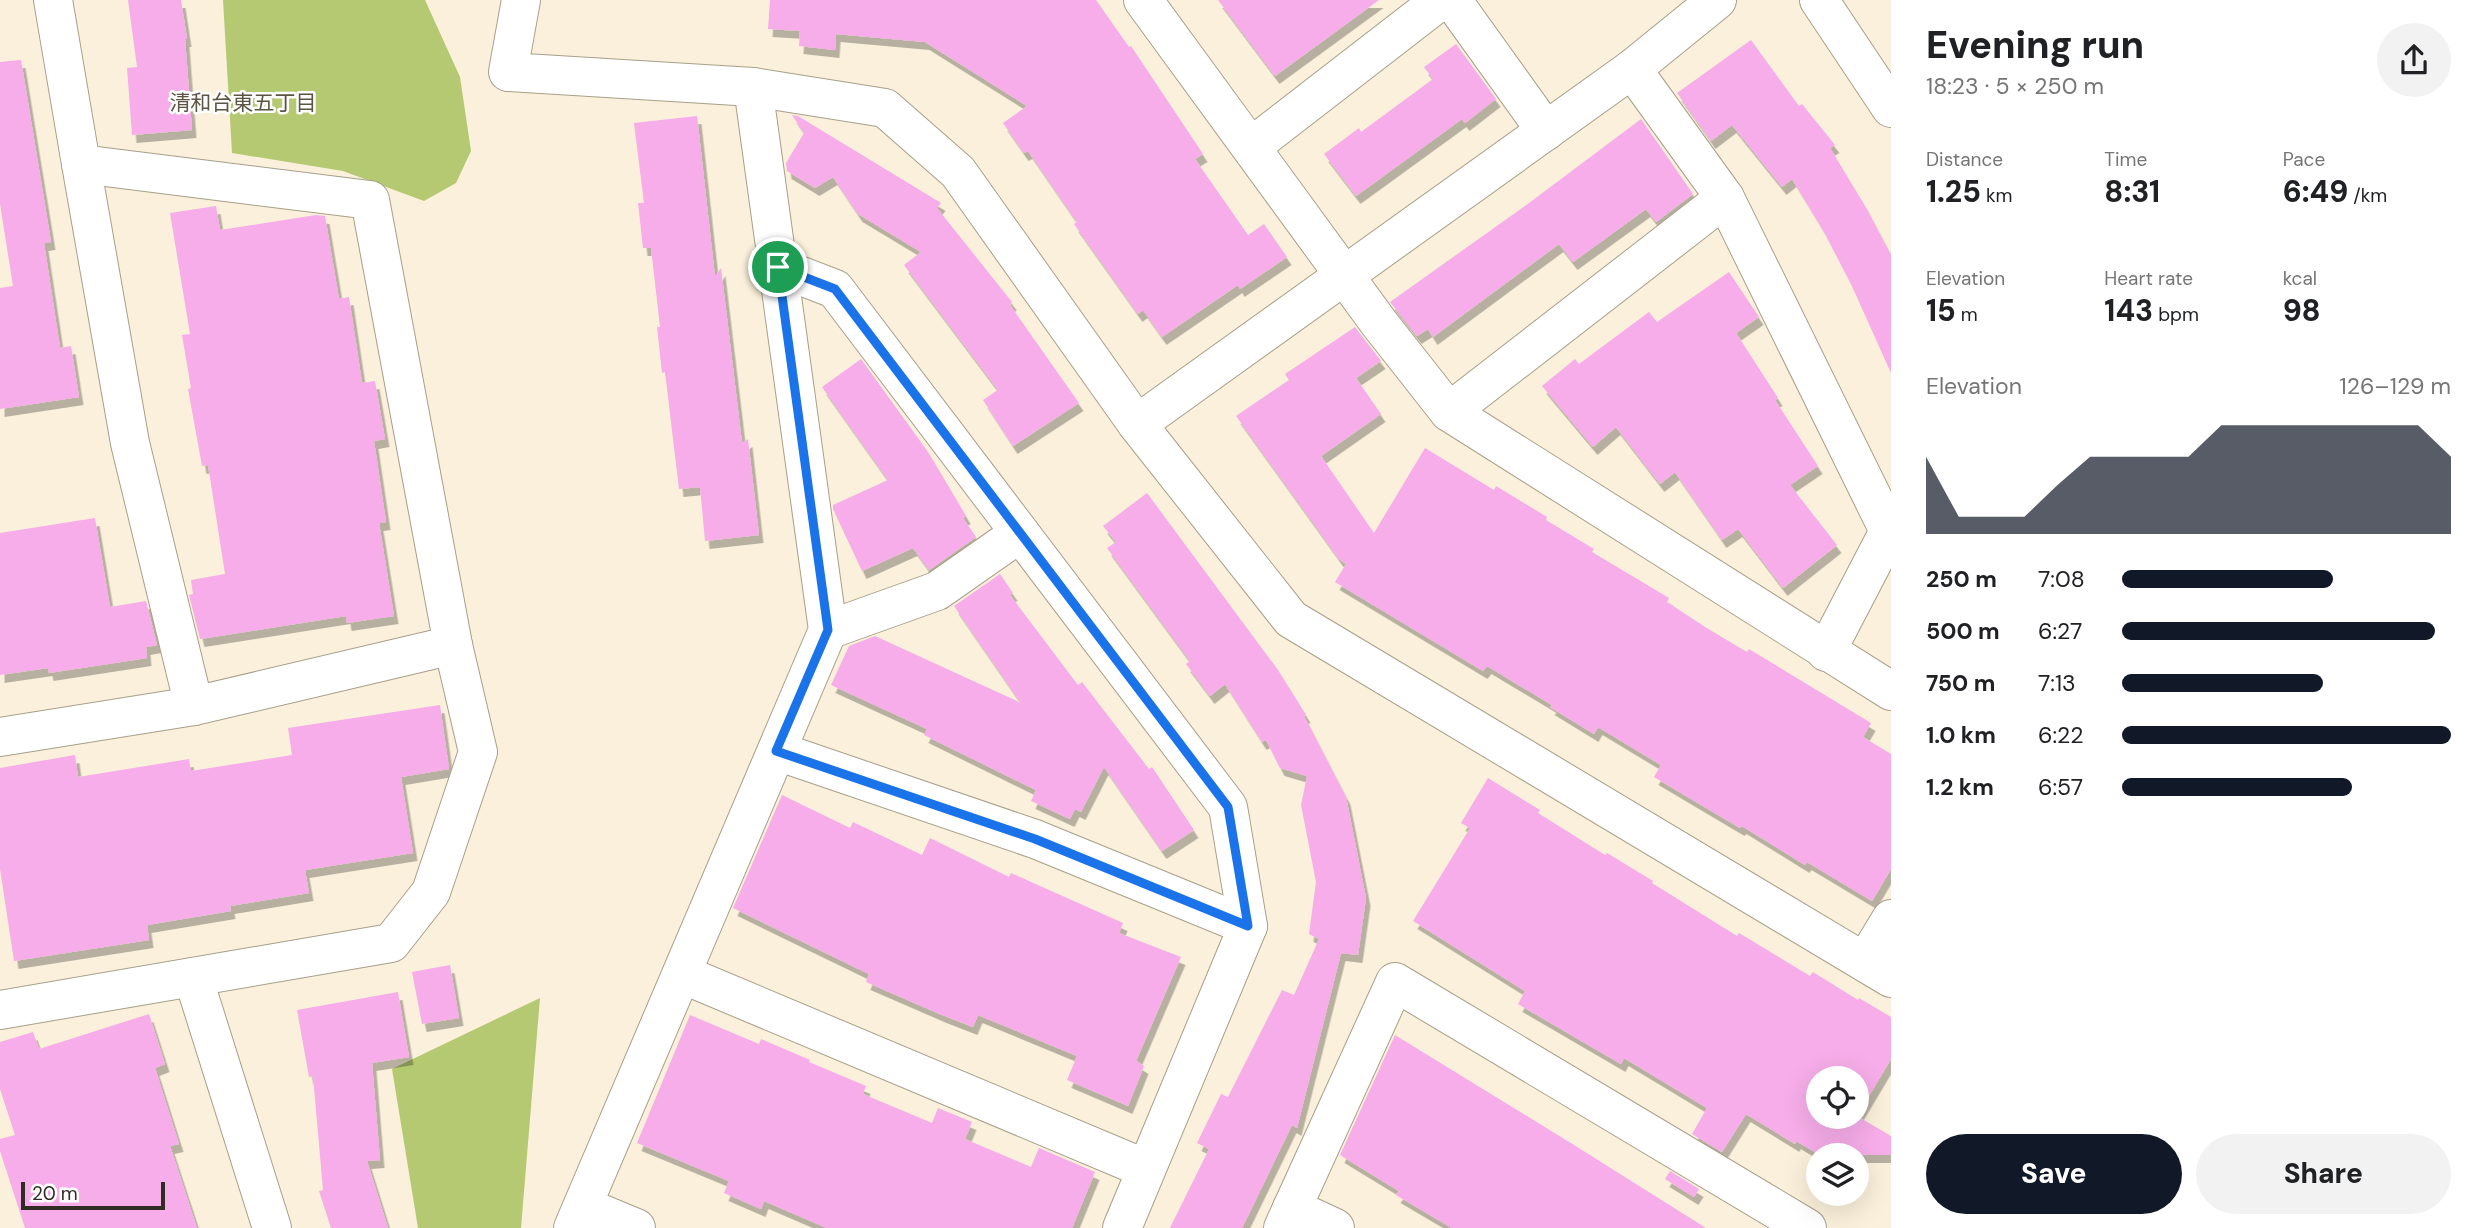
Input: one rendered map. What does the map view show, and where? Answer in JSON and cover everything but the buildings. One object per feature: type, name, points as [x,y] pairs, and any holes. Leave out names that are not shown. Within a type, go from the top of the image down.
[{"type":"street","points":[[53,0],[130,443],[194,706]]},
{"type":"street","points":[[521,0],[508,72],[753,87],[885,108],[958,172],[1137,424],[1291,619],[1878,970],[1891,919]]},
{"type":"street","points":[[1143,0],[1344,276],[1449,412],[1891,691]]},
{"type":"street","points":[[1251,147],[1441,0]]},
{"type":"street","points":[[1452,0],[1546,131]]},
{"type":"street","points":[[1137,424],[1632,69],[1717,0]]},
{"type":"street","points":[[1819,0],[1891,108]]},
{"type":"street","points":[[1632,69],[1725,198],[1889,531],[1826,652]]},
{"type":"street","points":[[636,1228],[578,1217],[828,630],[753,87]]},
{"type":"street","points":[[0,1010],[390,943],[431,892],[478,752],[453,645],[369,200],[81,164]]},
{"type":"street","points":[[1449,412],[1725,198]]},
{"type":"street","points":[[778,267],[835,289],[1228,807],[1248,926],[1122,1228]]},
{"type":"street","points":[[828,630],[937,591],[1020,533]]},
{"type":"street","points":[[0,737],[194,706],[453,645]]},
{"type":"street","points":[[776,751],[1035,839],[1248,926]]},
{"type":"street","points":[[682,974],[1146,1169]]},
{"type":"street","points":[[193,977],[272,1228]]},
{"type":"street","points":[[1335,1228],[1288,1218],[1395,982],[1807,1228]]},
{"type":"green space","points":[[223,0],[425,0],[460,77],[471,151],[456,183],[424,201],[343,171],[232,153]]},
{"type":"green space","points":[[540,998],[521,1228],[418,1228],[392,1069]]},
{"type":"district","name":"清和台東五丁目","points":[[243,103]]},
{"type":"route","points":[[778,267],[835,289],[1228,807],[1248,926],[1035,839],[776,751],[828,630],[778,267]]}]
